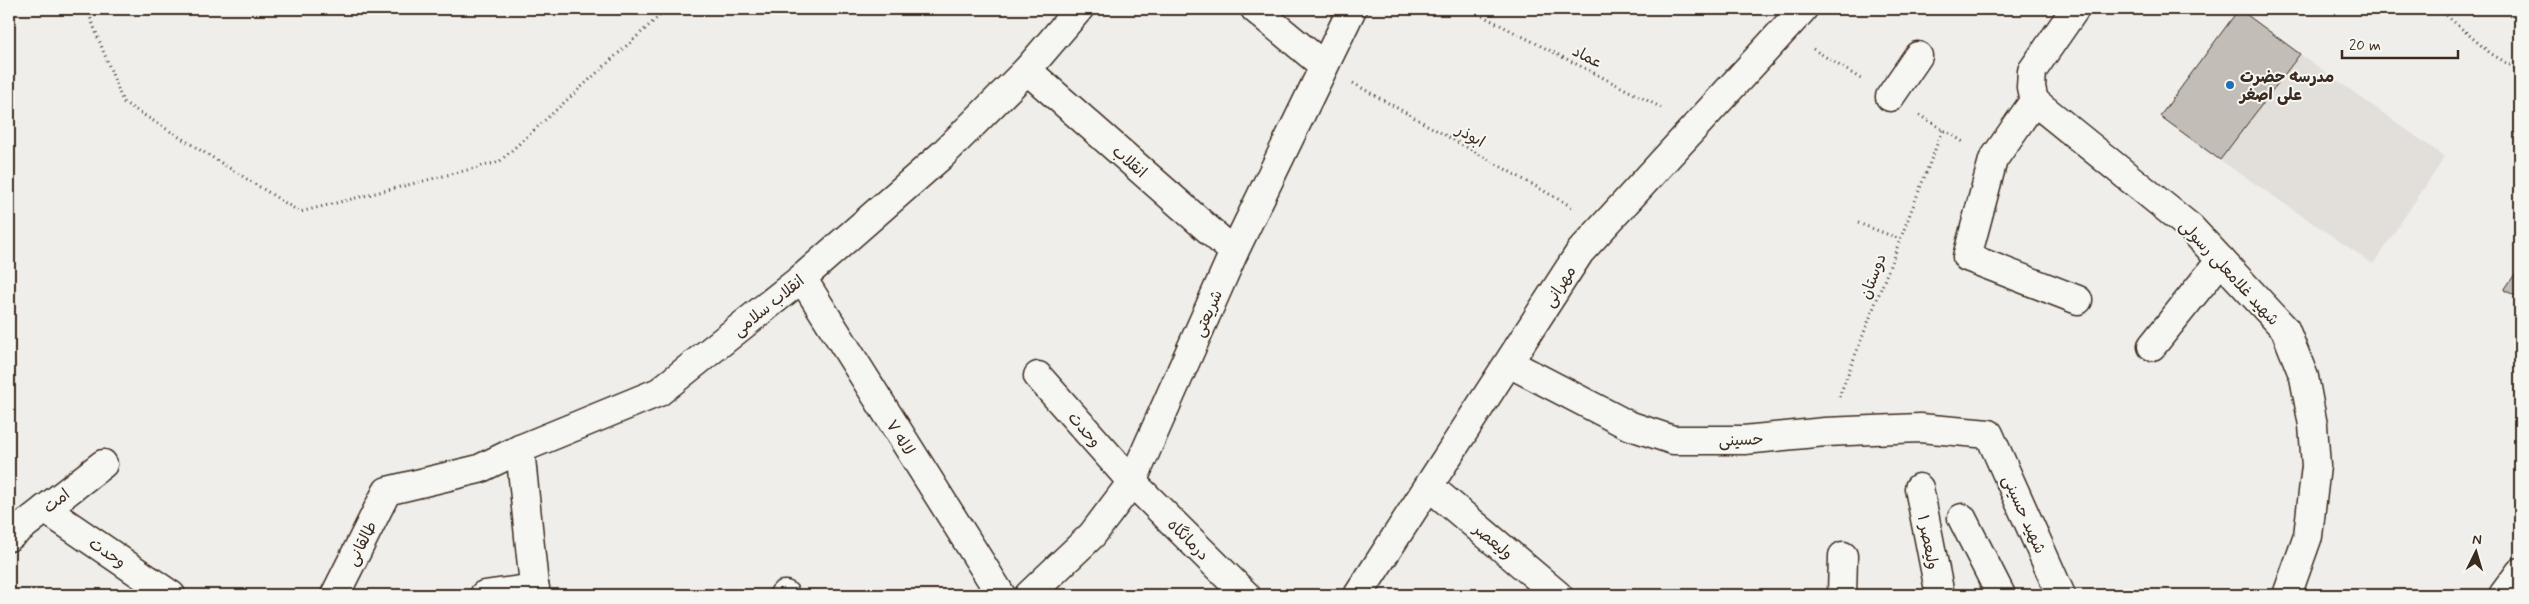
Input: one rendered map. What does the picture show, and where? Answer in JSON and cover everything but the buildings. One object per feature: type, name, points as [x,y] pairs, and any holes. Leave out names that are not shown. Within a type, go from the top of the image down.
[{"type":"street","name":"انقلاب سلامی","points":[[387,491],[479,469],[659,392],[802,278],[942,155],[1027,70],[1079,9]]},
{"type":"street","points":[[1255,9],[1324,66]]},
{"type":"street","name":"شریعتی","points":[[1030,595],[1092,535],[1132,482],[1234,252],[1352,9]]},
{"type":"street","name":"مهرانی","points":[[1358,595],[1430,488],[1580,252],[1802,9]]},
{"type":"street","points":[[2075,9],[2032,71],[2031,87],[2034,101],[1993,160],[1967,257],[2078,300]]},
{"type":"street","points":[[1890,96],[1918,56]]},
{"type":"street","name":"انقلاب","points":[[1027,70],[1234,252]]},
{"type":"street","name":"شهید غلامعلی رسولی","points":[[2034,101],[2191,228],[2284,330],[2304,377],[2313,425],[2316,466],[2308,536],[2287,595]]},
{"type":"street","points":[[2152,346],[2221,260]]},
{"type":"street","name":"لاله ۷","points":[[802,278],[1001,595]]},
{"type":"street","name":"حسینی","points":[[1509,363],[1628,425],[1673,440],[1744,440],[1825,432],[1920,428],[1989,434]]},
{"type":"street","name":"وحدت","points":[[1038,376],[1132,482]]},
{"type":"street","name":"شهید حسینی","points":[[1989,434],[2061,595]]},
{"type":"street","points":[[484,595],[535,592],[520,450]]},
{"type":"street","name":"امت","points":[[9,537],[103,464]]},
{"type":"street","name":"درمانگاه","points":[[1132,482],[1246,595]]},
{"type":"street","name":"ولیعصر","points":[[1430,488],[1558,595]]},
{"type":"street","name":"ولیعصر ۱","points":[[1919,488],[1940,595]]},
{"type":"street","name":"طالقانی","points":[[335,595],[387,491]]},
{"type":"street","name":"وحدت","points":[[45,509],[171,595]]},
{"type":"street","points":[[1962,518],[2001,595]]},
{"type":"street","points":[[1842,595],[1843,556]]},
{"type":"street","points":[[2503,595],[2520,572]]},
{"type":"path","points":[[87,9],[123,102],[300,212],[499,162],[667,9]]},
{"type":"path","name":"عماد","points":[[1469,9],[1696,126]]},
{"type":"path","points":[[2439,9],[2490,53],[2520,71]]},
{"type":"path","name":"ابوذر","points":[[1324,66],[1605,226]]},
{"type":"path","name":"دوستان","points":[[1825,432],[1943,129]]},
{"type":"path","points":[[1858,223],[1900,239]]},
{"type":"shaded area","points":[[2300,54],[2445,157],[2373,264],[2220,160]]},
{"type":"place","name":"مدرسه حضرت علی اصغر","points":[[2230,85]]}]
